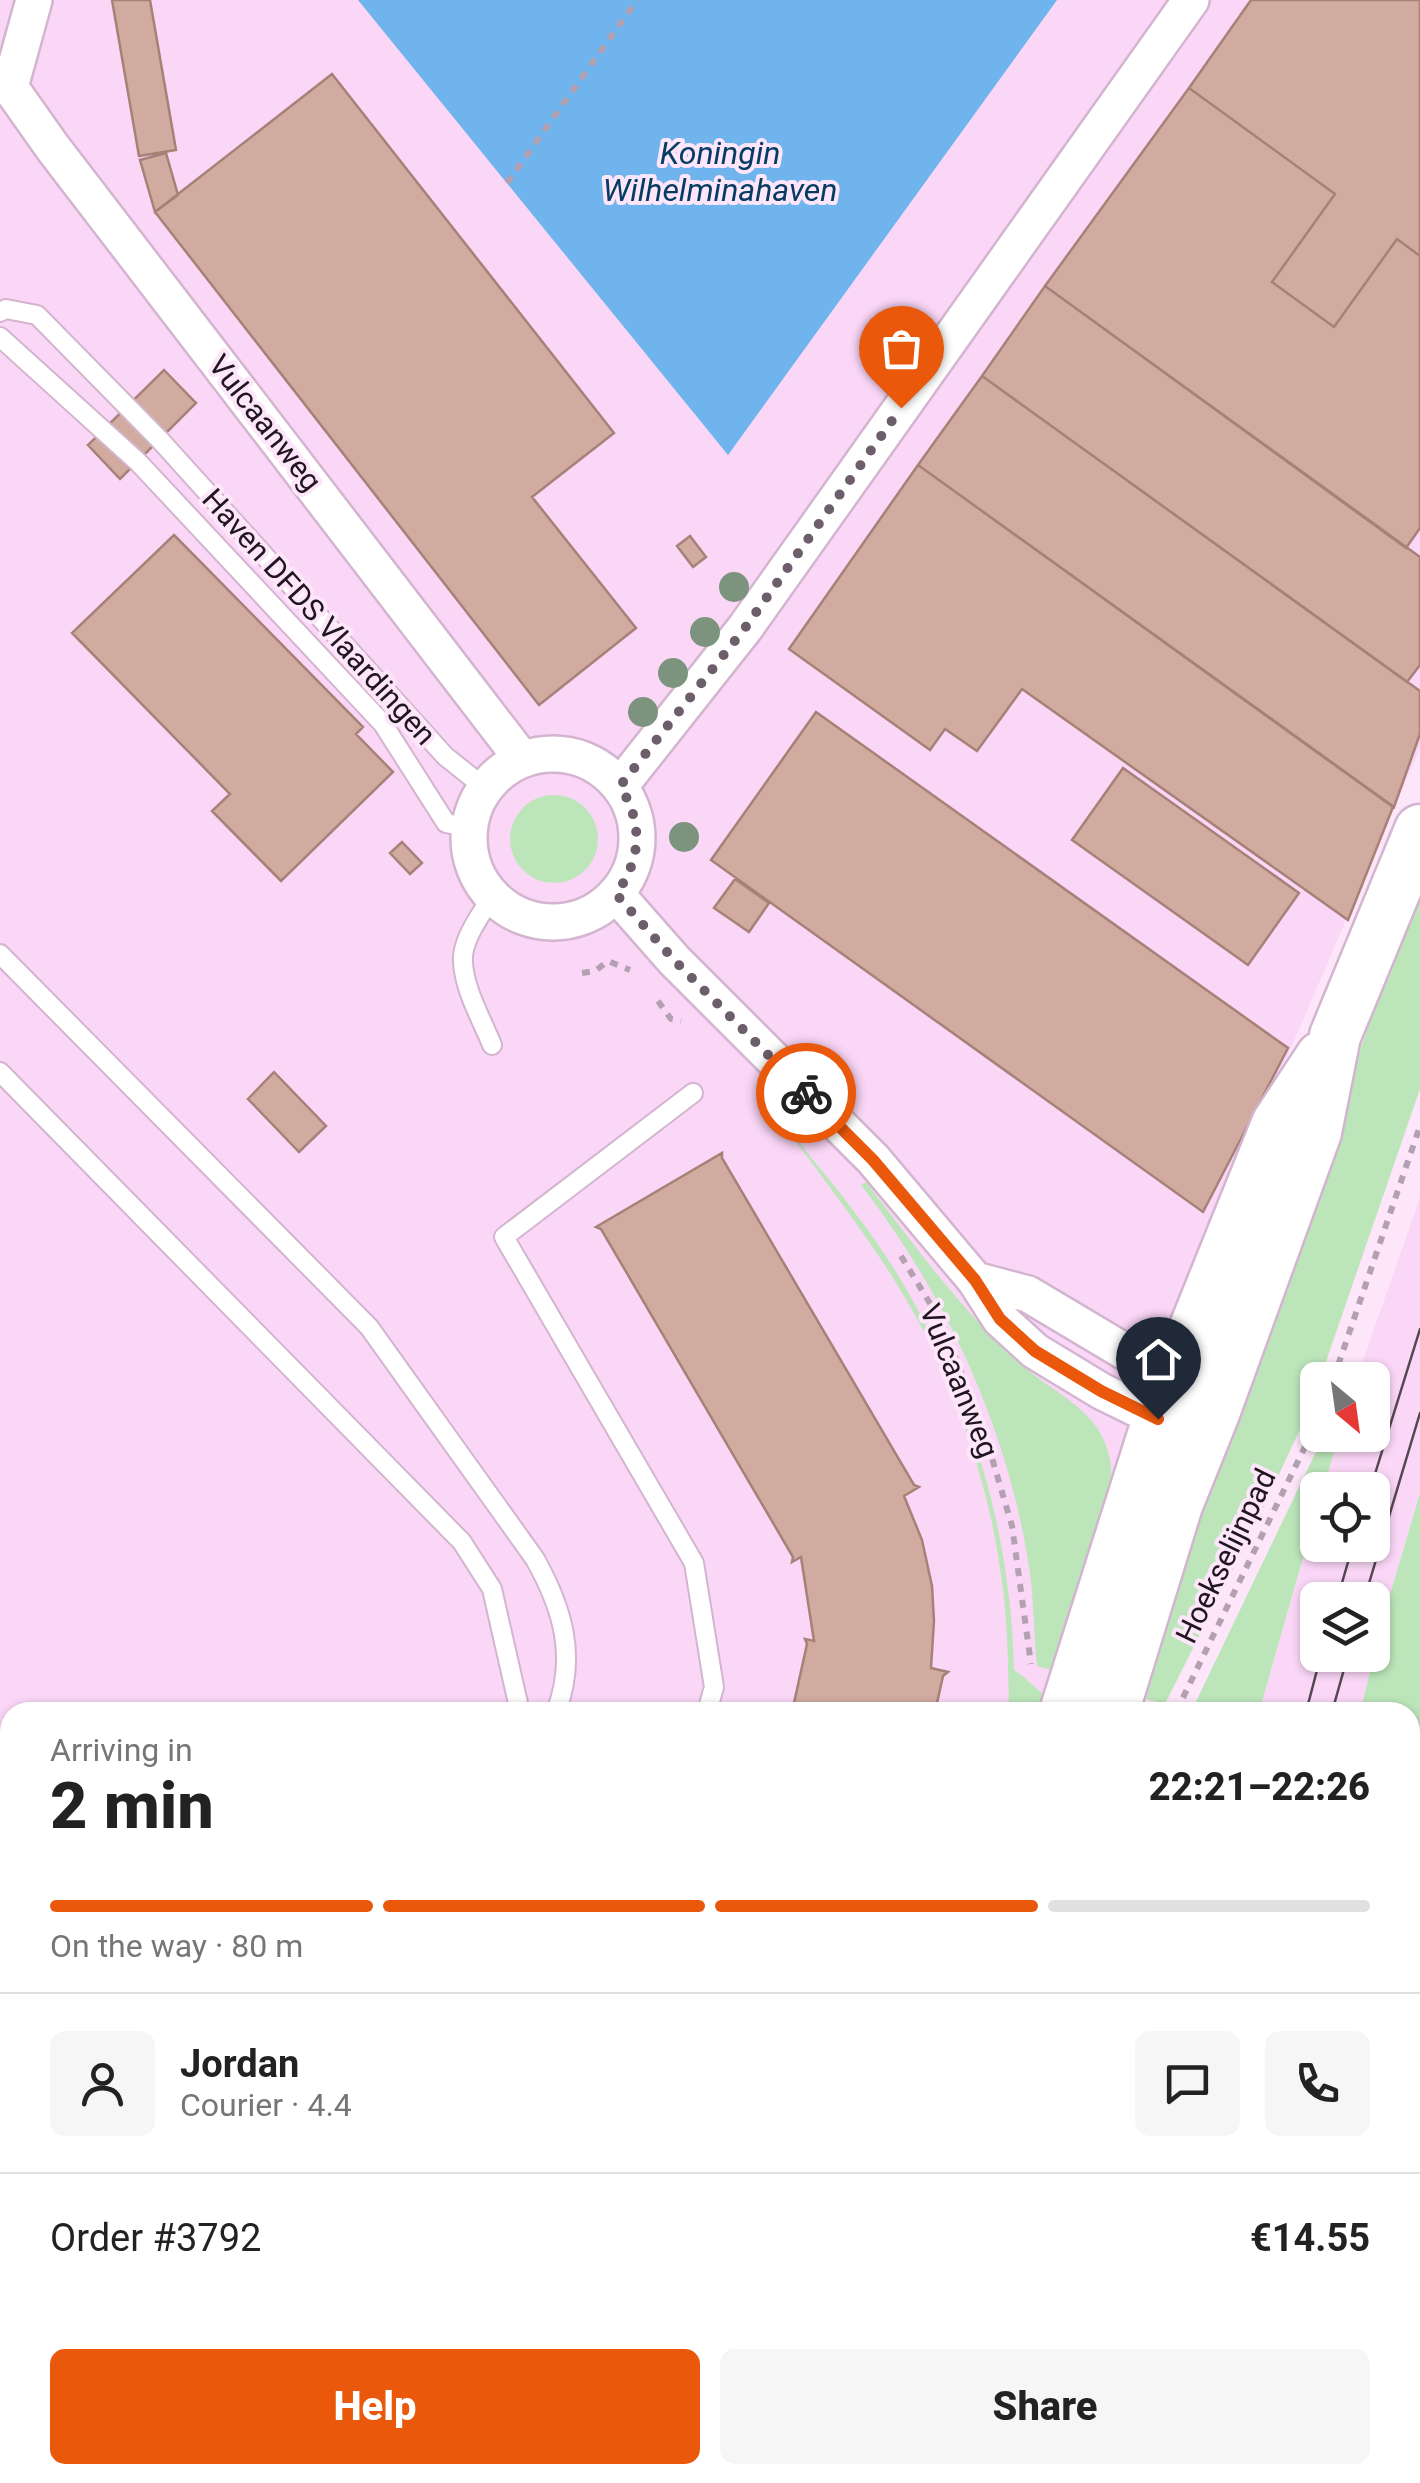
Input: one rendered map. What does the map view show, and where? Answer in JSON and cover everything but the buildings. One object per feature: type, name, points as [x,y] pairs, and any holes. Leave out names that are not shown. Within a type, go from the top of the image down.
[{"type":"main road","points":[[1085,1702],[1178,1505],[1214,1414],[1316,1132],[1335,1036],[1420,830]]},
{"type":"main road","points":[[1084,1702],[1167,1397],[1276,1124],[1335,1036]]},
{"type":"street","points":[[5,80],[34,0]]},
{"type":"street","points":[[620,786],[745,628],[1192,0]]},
{"type":"street","name":"Vulcaanweg","points":[[5,80],[522,759]]},
{"type":"street","points":[[547,753],[574,756],[598,766],[620,786],[636,818],[635,859],[616,894],[598,910],[572,920],[543,922],[515,914],[492,898],[477,877],[469,853],[468,828],[474,807],[494,776],[522,759],[547,753]]},
{"type":"street","name":"Vulcaanweg","points":[[616,894],[674,960],[873,1160],[975,1280],[1000,1319],[1035,1351],[1101,1391],[1167,1397]]},
{"type":"street","name":"Vulcaanweg","points":[[975,1280],[1028,1294],[1105,1340],[1167,1397]]},
{"type":"street","points":[[1167,1397],[1214,1414]]},
{"type":"lane","name":"Haven DFDS Vlaardingen","points":[[0,312],[6,309],[38,315],[160,440],[444,756],[485,788]]},
{"type":"lane","points":[[0,337],[138,462],[383,724],[446,823],[468,828]]},
{"type":"lane","points":[[492,898],[476,920],[462,960],[492,1045]]},
{"type":"lane","points":[[0,954],[369,1327],[535,1560],[557,1598],[568,1648],[558,1702]]},
{"type":"lane","points":[[0,1072],[462,1542],[492,1589],[518,1702]]},
{"type":"lane","points":[[694,1093],[504,1237],[694,1563],[714,1687],[710,1702]]},
{"type":"path","points":[[507,183],[637,0]]},
{"type":"path","points":[[582,973],[602,965]]},
{"type":"path","points":[[1339,1362],[1420,1126]]},
{"type":"path","name":"Vulcaanweg","points":[[895,1246],[942,1323],[984,1431],[1012,1526],[1032,1672],[1038,1684],[1073,1702]]},
{"type":"path","name":"Hoekselijnpad","points":[[1181,1702],[1302,1452]]},
{"type":"shaded area","points":[[0,0],[1420,0],[1420,748],[1122,1441],[1054,1702],[0,1702]]},
{"type":"shaded area","points":[[1420,1198],[1420,1493],[1390,1594],[1390,1582],[1300,1582],[1300,1672],[1370,1672],[1362,1702],[1262,1702],[1302,1562],[1390,1562],[1390,1472],[1328,1472],[1334,1452],[1390,1452],[1390,1362],[1362,1362]]},
{"type":"green space","points":[[545,795],[563,795],[579,802],[591,814],[598,839],[591,864],[579,876],[563,883],[545,883],[529,876],[517,864],[510,848],[510,830],[517,814],[529,802]]},
{"type":"green space","points":[[1420,882],[1420,1089],[1326,1362],[1300,1362],[1300,1429],[1166,1702],[1137,1697],[1274,1291]]},
{"type":"green space","points":[[779,1118],[886,1256],[947,1369],[982,1466],[995,1516],[1005,1567],[1014,1670],[1053,1702],[1009,1702],[1005,1609],[996,1544],[973,1451],[925,1334],[856,1223]]},
{"type":"green space","points":[[866,1182],[980,1324],[1024,1367],[1088,1416],[1105,1442],[1111,1480],[1103,1534],[1062,1673],[1037,1666],[1021,1521],[991,1419],[947,1321],[892,1228],[861,1185]]},
{"type":"green space","points":[[1316,1452],[1334,1452],[1328,1472],[1306,1472]]},
{"type":"green space","points":[[1300,1485],[1302,1562],[1262,1702],[1196,1702]]},
{"type":"green space","points":[[1420,1493],[1420,1702],[1362,1702],[1370,1672],[1390,1672],[1390,1594]]},
{"type":"water","name":"Koningin Wilhelminahaven","points":[[358,0],[1057,0],[728,455]]},
{"type":"tram line","points":[[1376,1472],[1420,1329]]},
{"type":"tram line","points":[[1369,1582],[1420,1413]]},
{"type":"tram line","points":[[1342,1582],[1348,1562]]},
{"type":"tram line","points":[[1309,1702],[1317,1672]]},
{"type":"tram line","points":[[1335,1702],[1343,1672]]},
{"type":"way so far","points":[[806,1093],[674,960],[616,894],[628,878],[638,839],[636,818],[620,786],[745,628],[901,408]]},
{"type":"route","points":[[806,1093],[873,1160],[975,1280],[1000,1319],[1035,1351],[1101,1391],[1158,1419]]}]
